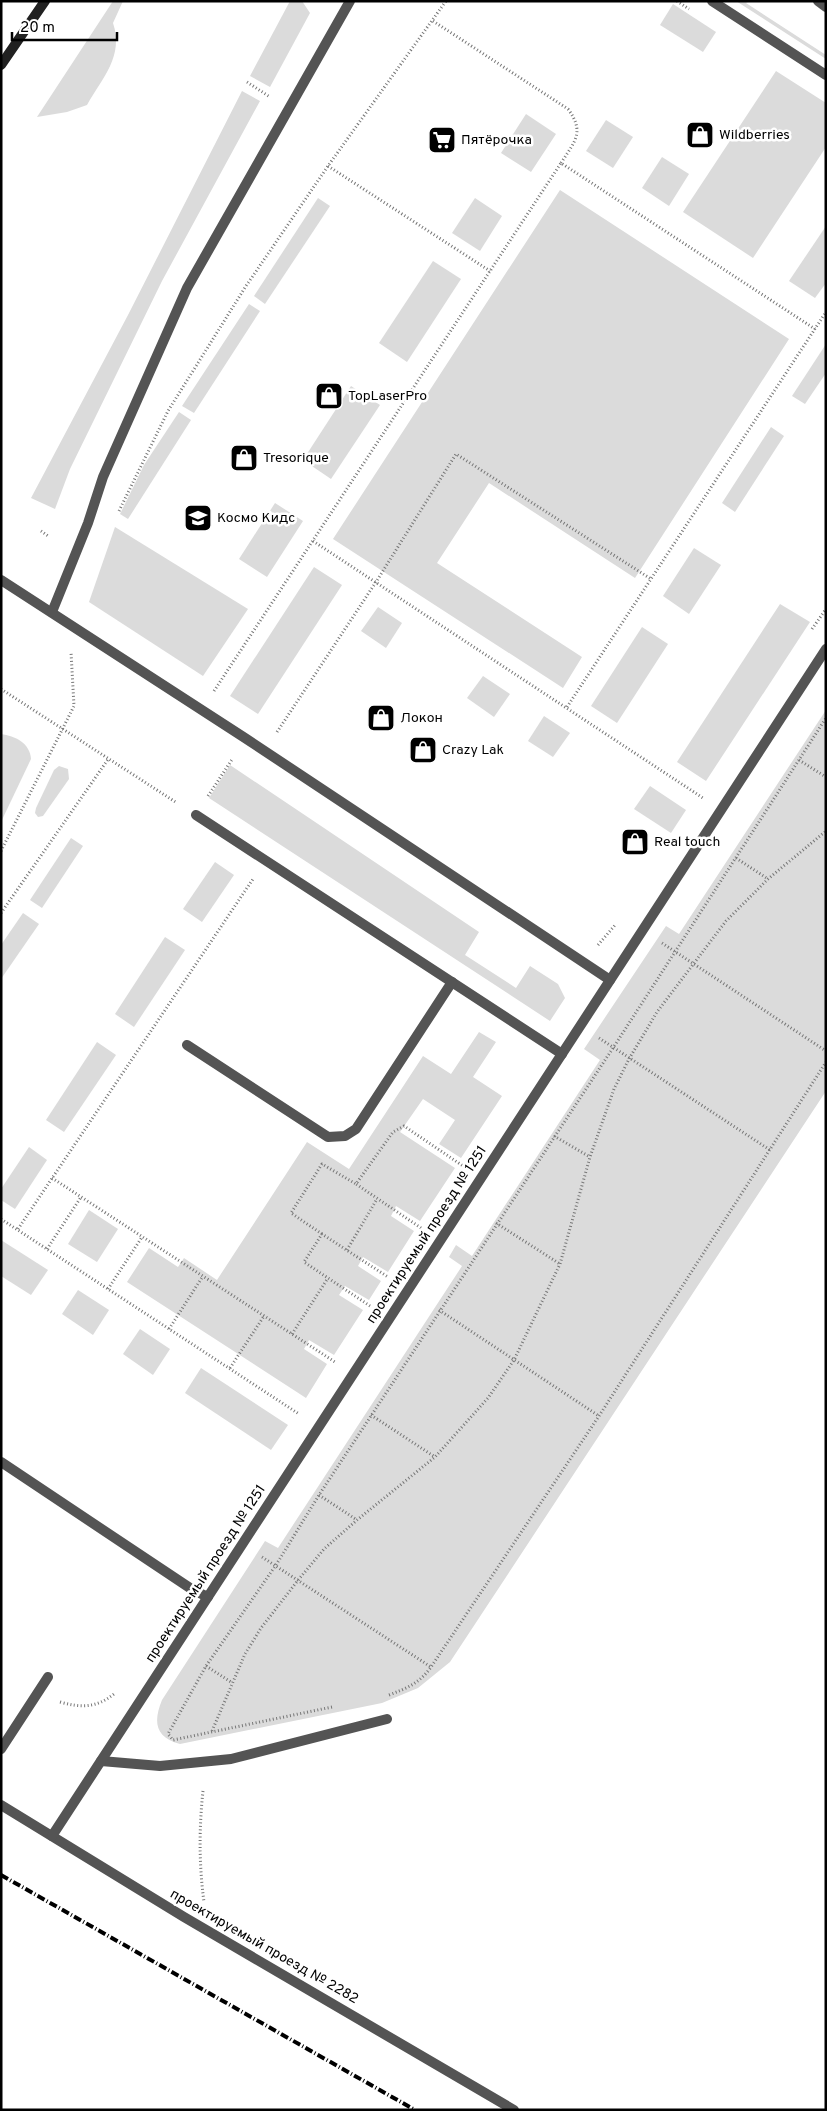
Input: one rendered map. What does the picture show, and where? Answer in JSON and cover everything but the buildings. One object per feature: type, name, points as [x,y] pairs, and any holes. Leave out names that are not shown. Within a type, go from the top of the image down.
[{"type":"main road","points":[[1,65],[45,1]]},
{"type":"street","points":[[52,612],[88,523],[103,477],[187,288],[350,1]]},
{"type":"street","points":[[712,1],[826,76]]},
{"type":"street","points":[[818,1],[826,6]]},
{"type":"street","points":[[1,580],[246,738],[610,980]]},
{"type":"street","name":"проектируемый проезд № 1251","points":[[52,1836],[826,649]]},
{"type":"street","points":[[196,815],[562,1054]]},
{"type":"street","points":[[188,1045],[328,1137],[345,1136],[356,1129],[452,982]]},
{"type":"street","points":[[1,1462],[193,1590],[208,1597]]},
{"type":"street","points":[[1,1749],[48,1677]]},
{"type":"street","points":[[101,1761],[160,1766],[231,1759],[388,1719]]},
{"type":"street","name":"проектируемый проезд № 2282","points":[[1,1805],[184,1917],[514,2110]]},
{"type":"path","points":[[118,513],[168,411],[246,286],[328,166],[446,1]]},
{"type":"path","points":[[202,710],[578,135],[577,121],[568,109],[433,21]]},
{"type":"path","points":[[246,82],[271,97]]},
{"type":"path","points":[[561,163],[814,329]]},
{"type":"path","points":[[328,166],[490,271]]},
{"type":"path","points":[[567,707],[826,312]]},
{"type":"path","points":[[265,751],[376,582],[456,454],[651,579]]},
{"type":"path","points":[[41,532],[48,536]]},
{"type":"path","points":[[313,541],[722,808]]},
{"type":"path","points":[[1,851],[74,706],[71,649]]},
{"type":"path","points":[[1,689],[196,815],[246,738]]},
{"type":"path","points":[[333,1706],[172,1740],[168,1734],[206,1666],[276,1565],[439,1310],[613,1048],[826,718]]},
{"type":"path","points":[[1,914],[108,758]]},
{"type":"path","points":[[800,760],[826,777]]},
{"type":"path","points":[[212,1731],[231,1682],[261,1628],[298,1579],[324,1549],[435,1457],[488,1398],[514,1360],[560,1264],[590,1158],[614,1089],[629,1059],[657,1012],[726,922],[768,879],[826,831]]},
{"type":"path","points":[[736,858],[768,879]]},
{"type":"path","points":[[18,1230],[266,861]]},
{"type":"path","points":[[657,939],[692,964],[826,1051]]},
{"type":"path","points":[[581,1024],[629,1059],[770,1150]]},
{"type":"path","points":[[380,1697],[410,1687],[422,1679],[431,1668],[598,1416],[826,1062]]},
{"type":"path","points":[[356,1184],[392,1132],[404,1126],[464,1166]]},
{"type":"path","points":[[554,1136],[590,1158]]},
{"type":"path","points":[[394,1282],[291,1213],[322,1164],[356,1184],[423,1229]]},
{"type":"path","points":[[52,1178],[340,1365]]},
{"type":"path","points":[[47,1249],[81,1197]]},
{"type":"path","points":[[346,1250],[377,1199]]},
{"type":"path","points":[[1,1218],[319,1426]]},
{"type":"path","points":[[496,1223],[560,1264]]},
{"type":"path","points":[[322,1234],[304,1262],[376,1310]]},
{"type":"path","points":[[108,1289],[142,1237]]},
{"type":"path","points":[[169,1328],[203,1276]]},
{"type":"path","points":[[292,1334],[328,1278]]},
{"type":"path","points":[[439,1310],[598,1416]]},
{"type":"path","points":[[230,1368],[264,1316]]},
{"type":"path","points":[[371,1415],[435,1457]]},
{"type":"path","points":[[319,1495],[357,1520]]},
{"type":"path","points":[[257,1553],[431,1668]]},
{"type":"path","points":[[206,1666],[231,1682]]},
{"type":"path","points":[[52,1700],[76,1706],[90,1707],[106,1700],[121,1689]]},
{"type":"path","points":[[203,1791],[200,1819],[200,1865],[204,1903]]},
{"type":"shaded area","points":[[113,1],[123,1],[113,23],[116,35],[114,56],[87,105],[67,112],[37,117]]},
{"type":"shaded area","points":[[290,1],[302,1],[310,13],[270,87],[250,76]]},
{"type":"shaded area","points":[[736,1],[750,1],[746,3],[826,55],[826,59]]},
{"type":"shaded area","points":[[673,4],[716,32],[703,52],[660,25]]},
{"type":"shaded area","points":[[776,71],[826,103],[826,147],[753,258],[683,212]]},
{"type":"shaded area","points":[[242,91],[260,101],[162,281],[70,469],[55,509],[31,498],[128,315]]},
{"type":"shaded area","points":[[526,114],[556,134],[531,172],[501,153]]},
{"type":"shaded area","points":[[606,120],[633,137],[613,168],[586,151]]},
{"type":"shaded area","points":[[662,157],[689,174],[669,206],[642,188]]},
{"type":"shaded area","points":[[560,190],[789,339],[635,578],[489,483],[437,563],[582,657],[563,688],[333,539]]},
{"type":"shaded area","points":[[318,198],[330,206],[265,304],[254,296]]},
{"type":"shaded area","points":[[475,198],[502,216],[480,251],[452,233]]},
{"type":"shaded area","points":[[826,226],[826,283],[815,298],[789,281]]},
{"type":"shaded area","points":[[433,261],[461,279],[407,362],[379,343]]},
{"type":"shaded area","points":[[249,304],[260,311],[194,413],[182,406]]},
{"type":"shaded area","points":[[826,344],[826,373],[805,404],[792,396]]},
{"type":"shaded area","points":[[351,386],[380,405],[331,479],[303,460]]},
{"type":"shaded area","points":[[179,412],[191,420],[128,519],[120,514],[144,465]]},
{"type":"shaded area","points":[[771,427],[784,436],[735,512],[722,503]]},
{"type":"shaded area","points":[[275,503],[303,521],[267,577],[239,559]]},
{"type":"shaded area","points":[[115,527],[248,609],[203,676],[89,602]]},
{"type":"shaded area","points":[[694,548],[721,565],[689,614],[663,596]]},
{"type":"shaded area","points":[[314,567],[342,585],[258,714],[230,696]]},
{"type":"shaded area","points":[[780,604],[810,622],[706,781],[677,762]]},
{"type":"shaded area","points":[[378,607],[402,623],[386,648],[361,631]]},
{"type":"shaded area","points":[[642,627],[668,644],[617,723],[591,706]]},
{"type":"shaded area","points":[[483,676],[510,694],[494,717],[467,698]]},
{"type":"shaded area","points":[[826,710],[826,1091],[450,1662],[418,1688],[382,1703],[180,1744],[165,1737],[158,1728],[157,1722],[162,1700],[265,1541],[278,1548],[462,1266],[449,1257],[456,1245],[472,1256],[600,1060],[584,1049],[666,926],[679,934]]},
{"type":"shaded area","points":[[544,716],[570,733],[553,757],[528,741]]},
{"type":"shaded area","points":[[1,734],[21,741],[28,749],[31,759],[1,822]]},
{"type":"shaded area","points":[[230,765],[479,932],[465,955],[516,988],[530,966],[558,984],[565,998],[550,1021],[209,798]]},
{"type":"shaded area","points":[[59,766],[68,769],[69,779],[43,816],[38,817],[35,813],[36,808],[54,770]]},
{"type":"shaded area","points":[[650,786],[686,810],[671,833],[634,809]]},
{"type":"shaded area","points":[[71,838],[83,846],[42,908],[30,900]]},
{"type":"shaded area","points":[[215,862],[234,875],[202,922],[183,909]]},
{"type":"shaded area","points":[[23,913],[39,924],[1,979],[1,945]]},
{"type":"shaded area","points":[[165,937],[185,950],[134,1027],[115,1014]]},
{"type":"shaded area","points":[[479,1032],[496,1042],[473,1077],[502,1096],[461,1158],[439,1144],[455,1120],[423,1099],[400,1132],[455,1168],[420,1221],[396,1206],[391,1216],[414,1231],[388,1272],[363,1257],[358,1266],[381,1281],[369,1300],[345,1286],[339,1295],[363,1310],[334,1355],[309,1340],[304,1349],[327,1364],[306,1398],[127,1282],[149,1248],[178,1267],[184,1258],[217,1280],[307,1142],[349,1169],[423,1056],[451,1074]]},
{"type":"shaded area","points":[[97,1042],[116,1055],[64,1132],[46,1120]]},
{"type":"shaded area","points":[[29,1147],[47,1160],[15,1209],[1,1200],[1,1189]]},
{"type":"shaded area","points":[[89,1210],[118,1229],[97,1262],[68,1244]]},
{"type":"shaded area","points":[[1,1240],[48,1270],[31,1295],[1,1276]]},
{"type":"shaded area","points":[[78,1290],[109,1310],[93,1335],[62,1314]]},
{"type":"shaded area","points":[[140,1329],[170,1349],[153,1375],[123,1354]]},
{"type":"shaded area","points":[[201,1368],[288,1425],[271,1450],[185,1393]]},
{"type":"railway","points":[[1,1875],[415,2110]]},
{"type":"place","name":"Wildberries","points":[[700,135]]},
{"type":"place","name":"Пятёрочка","points":[[442,140]]},
{"type":"place","name":"TopLaserPro","points":[[329,396]]},
{"type":"place","name":"Tresorique","points":[[244,458]]},
{"type":"place","name":"Космо Кидс","points":[[198,518]]},
{"type":"place","name":"Локон","points":[[381,718]]},
{"type":"place","name":"Crazy Lak","points":[[423,750]]},
{"type":"place","name":"Real touch","points":[[635,842]]}]
